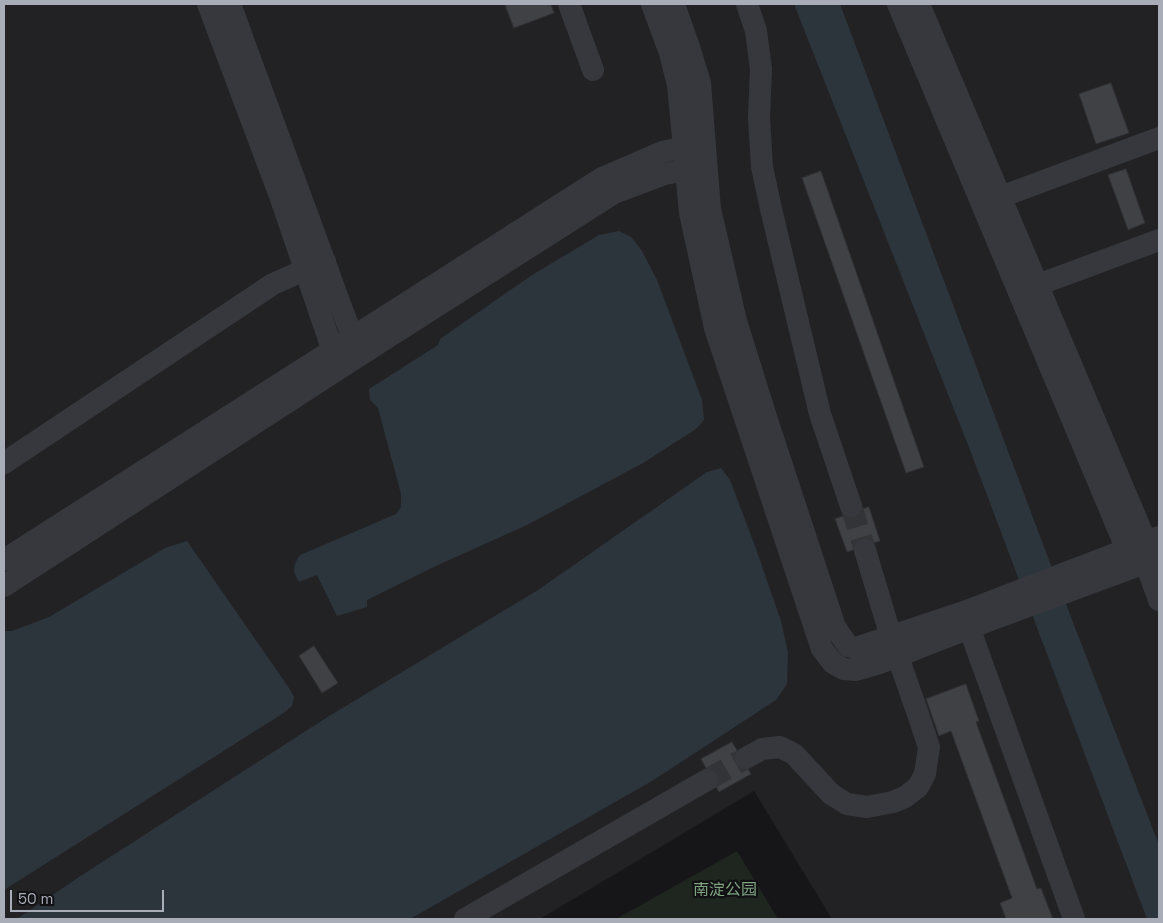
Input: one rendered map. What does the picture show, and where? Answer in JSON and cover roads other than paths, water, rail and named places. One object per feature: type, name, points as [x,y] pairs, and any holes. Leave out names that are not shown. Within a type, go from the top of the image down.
[{"type":"lane","points":[[208,4],[280,196],[356,346]]},
{"type":"lane","points":[[230,4],[315,265],[336,359]]},
{"type":"lane","points":[[568,4],[593,70]]},
{"type":"lane","points":[[652,4],[670,53],[694,145],[696,168],[690,213],[715,328],[822,649],[833,663],[844,669],[856,670],[877,664],[895,646],[989,612],[1147,550]]},
{"type":"lane","points":[[674,4],[700,83],[694,145]]},
{"type":"lane","points":[[748,4],[756,31],[761,69],[759,118],[762,167],[820,414],[851,506]]},
{"type":"lane","points":[[898,4],[991,200]]},
{"type":"lane","points":[[920,4],[991,200],[1028,289],[1147,550],[1159,600]]},
{"type":"lane","points":[[991,200],[1159,138]]},
{"type":"lane","points":[[4,586],[602,178],[662,152],[694,145]]},
{"type":"lane","points":[[356,346],[614,193],[665,174],[696,168]]},
{"type":"lane","points":[[1028,289],[1159,240]]},
{"type":"lane","points":[[4,463],[273,284],[315,265]]},
{"type":"lane","points":[[4,560],[336,359]]},
{"type":"lane","points":[[746,758],[762,749],[780,748],[794,754],[831,794],[847,804],[867,807],[893,802],[906,797],[918,787],[925,774],[929,747],[865,550]]},
{"type":"lane","points":[[967,620],[1074,919]]},
{"type":"lane","points":[[465,919],[708,780]]},
{"type":"tunnel","points":[[851,506],[865,550]]},
{"type":"tunnel","points":[[707,780],[746,758]]},
{"type":"park label","name":"南淀公园","points":[[725,891]]}]
